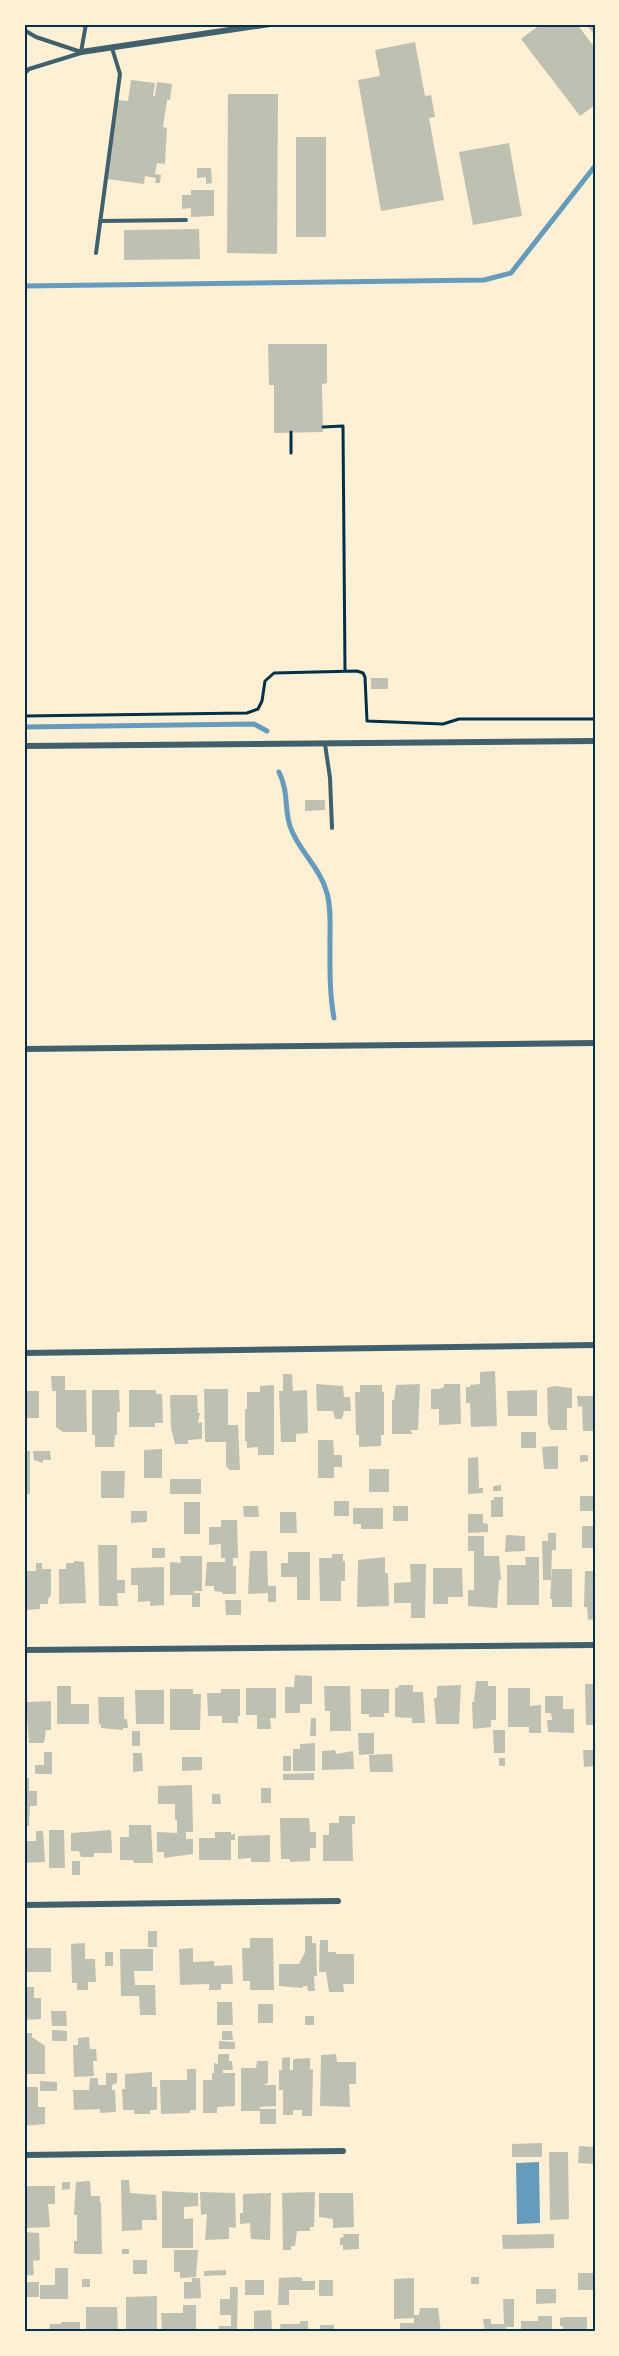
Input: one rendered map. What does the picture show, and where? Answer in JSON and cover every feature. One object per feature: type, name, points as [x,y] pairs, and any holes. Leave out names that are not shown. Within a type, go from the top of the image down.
[{"type":"street","points":[[81,52],[270,24]]},
{"type":"street","points":[[24,746],[595,741]]},
{"type":"street","points":[[24,1049],[595,1043]]},
{"type":"street","points":[[24,1353],[595,1345]]},
{"type":"street","points":[[24,1650],[595,1645]]},
{"type":"street","points":[[24,1905],[338,1901]]},
{"type":"street","points":[[24,2155],[343,2151]]},
{"type":"lane","points":[[81,52],[86,24]]},
{"type":"lane","points":[[24,30],[36,37],[81,52]]},
{"type":"lane","points":[[96,253],[120,74],[112,48]]},
{"type":"lane","points":[[24,74],[29,69],[81,52]]},
{"type":"lane","points":[[100,221],[186,220]]},
{"type":"lane","points":[[325,744],[330,778],[332,828]]},
{"type":"path","points":[[322,427],[343,426],[345,671]]},
{"type":"path","points":[[291,432],[291,453]]},
{"type":"path","points":[[24,716],[254,712],[262,701],[265,681],[274,674],[360,671],[365,677],[367,721],[443,724],[459,719],[595,719]]},
{"type":"water","points":[[539,2162],[540,2223],[517,2224],[516,2163]]},
{"type":"building","points":[[541,24],[577,24],[595,48],[595,105],[580,116],[521,39]]},
{"type":"building","points":[[586,24],[595,24],[595,36]]},
{"type":"building","points":[[415,42],[425,96],[431,95],[435,117],[429,118],[444,200],[381,211],[358,80],[380,76],[375,50]]},
{"type":"building","points":[[131,80],[155,83],[153,96],[155,96],[157,82],[172,84],[163,127],[167,128],[165,164],[157,163],[155,174],[161,175],[160,183],[155,183],[156,178],[145,176],[144,184],[107,179],[117,100],[128,101]]},
{"type":"building","points":[[228,94],[278,94],[277,254],[227,253]]},
{"type":"building","points":[[296,137],[326,137],[326,237],[296,237]]},
{"type":"building","points":[[509,143],[522,216],[473,225],[459,152]]},
{"type":"building","points":[[197,168],[211,168],[212,183],[206,184],[206,177],[197,178]]},
{"type":"building","points":[[191,190],[214,190],[214,216],[191,217],[191,208],[182,209],[182,195],[191,195]]},
{"type":"building","points":[[199,229],[200,259],[124,260],[124,230]]},
{"type":"building","points":[[268,344],[327,344],[327,383],[322,384],[323,432],[274,433],[274,385],[269,385]]},
{"type":"building","points":[[371,678],[388,678],[388,689],[371,689]]},
{"type":"building","points":[[305,800],[325,800],[325,810],[305,811]]},
{"type":"building","points":[[495,1371],[497,1426],[471,1427],[470,1403],[466,1403],[466,1387],[480,1384],[480,1372]]},
{"type":"building","points":[[283,1374],[292,1374],[293,1391],[307,1390],[308,1433],[296,1434],[296,1442],[281,1442],[279,1391],[283,1391]]},
{"type":"building","points":[[51,1376],[65,1376],[65,1390],[86,1390],[87,1432],[63,1432],[56,1427],[56,1391],[52,1391]]},
{"type":"building","points":[[316,1384],[343,1386],[344,1397],[350,1397],[351,1411],[344,1411],[342,1419],[335,1419],[333,1411],[317,1411]]},
{"type":"building","points":[[420,1384],[418,1430],[410,1430],[413,1434],[392,1434],[392,1400],[394,1400],[396,1385]]},
{"type":"building","points":[[444,1384],[460,1384],[461,1424],[439,1425],[439,1409],[431,1409],[431,1389],[439,1389],[444,1387]]},
{"type":"building","points":[[274,1385],[274,1455],[258,1455],[258,1447],[247,1448],[247,1441],[245,1441],[247,1392],[260,1392],[260,1386]]},
{"type":"building","points":[[360,1385],[382,1385],[384,1435],[381,1435],[381,1446],[359,1447],[359,1435],[356,1435],[355,1392],[360,1392]]},
{"type":"building","points":[[555,1386],[572,1388],[572,1408],[567,1408],[567,1430],[551,1430],[548,1424],[547,1388]]},
{"type":"building","points":[[204,1389],[228,1389],[228,1425],[238,1425],[240,1470],[230,1470],[226,1466],[226,1442],[205,1442]]},
{"type":"building","points":[[92,1390],[119,1390],[120,1412],[117,1412],[117,1435],[115,1435],[114,1447],[95,1447],[95,1435],[92,1435]]},
{"type":"building","points":[[129,1390],[156,1390],[156,1394],[162,1394],[163,1423],[155,1423],[155,1427],[129,1427]]},
{"type":"building","points":[[537,1390],[537,1416],[508,1416],[507,1391]]},
{"type":"building","points":[[24,1391],[39,1391],[39,1418],[24,1418]]},
{"type":"building","points":[[170,1395],[197,1395],[198,1413],[200,1413],[198,1423],[202,1422],[202,1439],[188,1440],[188,1444],[175,1444],[171,1428]]},
{"type":"building","points":[[577,1396],[595,1396],[595,1431],[583,1431],[582,1406],[578,1407]]},
{"type":"building","points":[[521,1432],[536,1432],[536,1448],[521,1448]]},
{"type":"building","points":[[318,1440],[333,1440],[334,1455],[342,1455],[342,1467],[334,1467],[334,1478],[318,1478]]},
{"type":"building","points":[[558,1446],[558,1469],[544,1469],[542,1447]]},
{"type":"building","points":[[162,1449],[162,1478],[144,1478],[144,1450]]},
{"type":"building","points":[[24,1451],[30,1451],[30,1494],[24,1494]]},
{"type":"building","points":[[33,1451],[50,1451],[51,1460],[43,1460],[43,1463],[34,1460]]},
{"type":"building","points":[[580,1455],[588,1455],[588,1461],[580,1462]]},
{"type":"building","points":[[478,1457],[479,1488],[483,1488],[483,1493],[468,1494],[468,1458]]},
{"type":"building","points":[[369,1469],[389,1469],[389,1492],[369,1492]]},
{"type":"building","points":[[101,1471],[125,1471],[124,1498],[101,1498]]},
{"type":"building","points":[[170,1479],[201,1479],[201,1494],[170,1494]]},
{"type":"building","points":[[501,1485],[501,1491],[493,1491],[493,1486]]},
{"type":"building","points":[[580,1496],[595,1496],[595,1511],[580,1511]]},
{"type":"building","points":[[494,1497],[503,1497],[503,1517],[491,1517],[491,1500],[494,1500]]},
{"type":"building","points":[[334,1501],[349,1501],[349,1516],[334,1516]]},
{"type":"building","points":[[184,1502],[200,1502],[200,1534],[184,1534]]},
{"type":"building","points":[[243,1506],[258,1506],[259,1517],[244,1517]]},
{"type":"building","points":[[393,1506],[408,1506],[408,1521],[393,1521]]},
{"type":"building","points":[[353,1508],[383,1508],[383,1529],[361,1529],[361,1524],[353,1524]]},
{"type":"building","points":[[131,1511],[147,1511],[147,1522],[131,1523]]},
{"type":"building","points":[[280,1512],[296,1512],[297,1533],[280,1533]]},
{"type":"building","points":[[468,1514],[483,1514],[483,1523],[488,1524],[488,1532],[468,1533]]},
{"type":"building","points":[[221,1520],[237,1520],[238,1558],[233,1558],[233,1566],[236,1566],[236,1594],[222,1594],[222,1592],[214,1591],[214,1586],[205,1586],[207,1562],[225,1562],[225,1558],[221,1558],[221,1544],[209,1545],[209,1527],[221,1527]]},
{"type":"building","points":[[582,1526],[595,1526],[595,1548],[582,1548]]},
{"type":"building","points":[[548,1533],[556,1533],[556,1550],[552,1550],[551,1580],[543,1580],[542,1541],[548,1541]]},
{"type":"building","points":[[506,1535],[525,1536],[525,1551],[505,1552]]},
{"type":"building","points":[[468,1536],[484,1536],[484,1556],[499,1556],[501,1580],[499,1580],[497,1608],[468,1606],[468,1590],[474,1590],[474,1551],[468,1551]]},
{"type":"building","points":[[98,1545],[117,1545],[117,1580],[125,1580],[125,1593],[117,1593],[118,1606],[99,1606]]},
{"type":"building","points":[[152,1548],[165,1548],[165,1558],[152,1558]]},
{"type":"building","points":[[250,1551],[267,1551],[268,1586],[276,1586],[276,1602],[268,1602],[268,1593],[248,1594]]},
{"type":"building","points":[[288,1552],[310,1552],[310,1600],[297,1600],[297,1577],[281,1577],[281,1563],[288,1563]]},
{"type":"building","points":[[332,1554],[343,1554],[343,1561],[345,1561],[345,1581],[341,1581],[341,1601],[320,1601],[319,1558],[332,1558]]},
{"type":"building","points":[[180,1556],[202,1556],[202,1591],[194,1591],[194,1593],[200,1593],[200,1607],[192,1607],[192,1595],[170,1595],[170,1562],[181,1563]]},
{"type":"building","points":[[385,1557],[389,1606],[357,1607],[358,1560]]},
{"type":"building","points":[[525,1557],[539,1557],[539,1605],[507,1605],[507,1565],[526,1565]]},
{"type":"building","points":[[74,1561],[84,1562],[86,1603],[59,1604],[59,1569],[66,1569],[66,1563],[74,1563]]},
{"type":"building","points":[[36,1563],[42,1563],[42,1569],[51,1569],[51,1595],[48,1604],[40,1604],[40,1609],[25,1610],[24,1571],[36,1571]]},
{"type":"building","points":[[410,1564],[426,1564],[425,1618],[411,1618],[411,1603],[394,1603],[394,1583],[411,1582]]},
{"type":"building","points":[[164,1567],[164,1605],[150,1606],[150,1601],[138,1602],[138,1585],[131,1585],[131,1568]]},
{"type":"building","points":[[433,1568],[462,1568],[463,1597],[448,1597],[448,1604],[433,1604]]},
{"type":"building","points":[[552,1569],[572,1569],[572,1607],[552,1607],[552,1599],[550,1599]]},
{"type":"building","points":[[585,1571],[595,1571],[595,1619],[588,1620],[587,1607],[584,1607]]},
{"type":"building","points":[[225,1600],[241,1600],[241,1615],[226,1615]]},
{"type":"building","points":[[295,1675],[312,1676],[312,1704],[300,1704],[300,1713],[285,1713],[285,1687],[294,1687]]},
{"type":"building","points":[[476,1681],[488,1681],[488,1686],[496,1686],[496,1720],[491,1720],[491,1727],[473,1729],[472,1702],[474,1702]]},
{"type":"building","points":[[585,1684],[595,1684],[595,1725],[586,1725]]},
{"type":"building","points":[[399,1685],[413,1685],[413,1692],[423,1692],[425,1723],[412,1723],[412,1718],[395,1717],[395,1688]]},
{"type":"building","points":[[461,1685],[459,1724],[436,1724],[434,1698],[437,1698],[437,1686]]},
{"type":"building","points":[[57,1686],[71,1686],[71,1704],[89,1704],[89,1724],[57,1724]]},
{"type":"building","points":[[324,1686],[350,1686],[351,1731],[330,1731],[330,1711],[325,1711]]},
{"type":"building","points":[[246,1688],[276,1688],[276,1718],[270,1718],[271,1729],[257,1729],[257,1715],[246,1715]]},
{"type":"building","points":[[508,1688],[530,1688],[530,1706],[541,1705],[541,1733],[529,1733],[529,1727],[508,1727]]},
{"type":"building","points":[[170,1689],[193,1689],[193,1694],[201,1694],[200,1730],[170,1730]]},
{"type":"building","points":[[221,1689],[240,1689],[238,1723],[222,1723],[222,1716],[208,1716],[207,1693],[221,1693]]},
{"type":"building","points":[[361,1689],[389,1689],[389,1713],[384,1713],[384,1717],[369,1717],[369,1714],[361,1714]]},
{"type":"building","points":[[135,1690],[164,1690],[164,1724],[136,1724]]},
{"type":"building","points":[[545,1696],[563,1696],[563,1709],[574,1709],[574,1733],[548,1732],[547,1720],[552,1720],[551,1713],[545,1713]]},
{"type":"building","points":[[98,1697],[124,1697],[124,1719],[127,1719],[128,1728],[123,1728],[123,1730],[101,1728]]},
{"type":"building","points":[[51,1701],[51,1730],[46,1730],[44,1743],[29,1743],[26,1702]]},
{"type":"building","points":[[311,1718],[316,1718],[316,1736],[310,1736]]},
{"type":"building","points":[[493,1730],[505,1730],[505,1753],[494,1753]]},
{"type":"building","points":[[132,1731],[140,1731],[140,1746],[132,1746]]},
{"type":"building","points":[[358,1733],[374,1733],[374,1754],[359,1755]]},
{"type":"building","points":[[315,1743],[315,1771],[293,1771],[293,1749],[300,1749],[300,1744]]},
{"type":"building","points":[[335,1750],[336,1754],[353,1751],[354,1769],[322,1770],[322,1751]]},
{"type":"building","points":[[583,1750],[595,1750],[595,1766],[584,1767]]},
{"type":"building","points":[[44,1752],[52,1752],[52,1774],[35,1774],[35,1765],[44,1765]]},
{"type":"building","points":[[133,1753],[142,1753],[143,1771],[133,1772]]},
{"type":"building","points":[[392,1754],[393,1772],[370,1772],[369,1755]]},
{"type":"building","points":[[283,1756],[291,1756],[291,1771],[283,1771]]},
{"type":"building","points":[[182,1757],[202,1757],[202,1770],[182,1771]]},
{"type":"building","points":[[499,1758],[505,1758],[505,1766],[499,1766]]},
{"type":"building","points":[[314,1773],[314,1780],[283,1780],[283,1774]]},
{"type":"building","points":[[24,1778],[29,1778],[29,1791],[37,1791],[37,1806],[30,1806],[29,1826],[24,1826]]},
{"type":"building","points":[[192,1785],[193,1832],[186,1832],[186,1839],[193,1839],[193,1854],[164,1858],[164,1852],[157,1852],[157,1832],[177,1833],[177,1820],[175,1820],[175,1804],[158,1804],[158,1786]]},
{"type":"building","points":[[261,1788],[271,1788],[271,1803],[261,1803]]},
{"type":"building","points":[[212,1794],[220,1794],[221,1804],[212,1804]]},
{"type":"building","points":[[339,1816],[355,1816],[355,1824],[352,1824],[353,1861],[323,1861],[323,1835],[329,1835],[329,1823],[339,1823]]},
{"type":"building","points":[[280,1818],[309,1818],[310,1832],[316,1832],[316,1848],[310,1848],[310,1861],[290,1862],[290,1859],[281,1859]]},
{"type":"building","points":[[129,1825],[151,1825],[153,1863],[120,1860],[120,1837],[129,1837]]},
{"type":"building","points":[[49,1830],[64,1830],[65,1868],[49,1868]]},
{"type":"building","points":[[111,1830],[112,1853],[94,1853],[94,1857],[81,1857],[79,1851],[71,1851],[71,1833]]},
{"type":"building","points":[[36,1831],[43,1831],[45,1862],[24,1863],[24,1841],[36,1841]]},
{"type":"building","points":[[215,1832],[235,1834],[235,1840],[231,1840],[231,1860],[199,1860],[199,1838],[215,1838]]},
{"type":"building","points":[[270,1835],[270,1862],[251,1862],[251,1858],[238,1859],[238,1836]]},
{"type":"building","points":[[72,1861],[80,1861],[80,1875],[72,1875]]},
{"type":"building","points":[[148,1931],[157,1931],[157,1947],[148,1947]]},
{"type":"building","points":[[305,1936],[312,1936],[312,1943],[316,1943],[315,1991],[308,1991],[307,1986],[303,1988],[279,1986],[279,1964],[299,1964],[305,1952]]},
{"type":"building","points":[[250,1938],[273,1938],[274,1990],[250,1990],[250,1981],[243,1981],[242,1948],[250,1948]]},
{"type":"building","points":[[320,1940],[328,1940],[328,1952],[354,1954],[354,1984],[343,1984],[344,1992],[329,1992],[326,1972],[319,1972]]},
{"type":"building","points":[[85,1943],[85,1959],[95,1959],[96,1982],[88,1982],[88,1990],[77,1990],[77,1983],[72,1983],[71,1944]]},
{"type":"building","points":[[24,1948],[51,1948],[51,1972],[24,1972]]},
{"type":"building","points":[[193,1948],[193,1962],[214,1961],[214,1966],[232,1965],[233,1984],[221,1984],[221,1990],[209,1990],[209,1984],[180,1985],[179,1949]]},
{"type":"building","points":[[120,1949],[153,1949],[153,1971],[134,1971],[135,1985],[155,1985],[156,2015],[140,2015],[139,1996],[121,1996]]},
{"type":"building","points":[[105,1952],[113,1952],[113,1966],[105,1966]]},
{"type":"building","points":[[24,1987],[34,1987],[34,1998],[41,1998],[41,2019],[24,2020]]},
{"type":"building","points":[[217,2002],[232,2002],[233,2025],[217,2025]]},
{"type":"building","points":[[258,2004],[273,2004],[273,2023],[258,2023]]},
{"type":"building","points":[[51,2011],[66,2011],[67,2026],[52,2026]]},
{"type":"building","points":[[305,2016],[314,2016],[314,2025],[305,2025]]},
{"type":"building","points":[[52,2030],[67,2031],[67,2041],[52,2041]]},
{"type":"building","points":[[222,2031],[232,2031],[233,2040],[222,2040]]},
{"type":"building","points":[[24,2033],[32,2033],[32,2037],[45,2046],[45,2074],[24,2074]]},
{"type":"building","points":[[89,2037],[90,2049],[96,2049],[97,2061],[93,2061],[94,2076],[74,2077],[73,2045],[78,2045],[78,2038]]},
{"type":"building","points":[[219,2041],[235,2042],[235,2049],[219,2049]]},
{"type":"building","points":[[218,2054],[229,2054],[229,2061],[232,2061],[233,2070],[223,2070],[223,2073],[235,2073],[235,2106],[217,2107],[217,2113],[203,2113],[203,2080],[212,2080],[214,2063],[218,2064]]},
{"type":"building","points":[[336,2054],[337,2062],[356,2062],[356,2084],[349,2084],[350,2107],[320,2106],[321,2055]]},
{"type":"building","points":[[290,2057],[290,2070],[293,2070],[293,2059],[310,2058],[310,2070],[313,2069],[312,2116],[302,2116],[302,2110],[293,2110],[293,2115],[283,2115],[283,2090],[279,2090],[279,2070],[282,2070],[282,2058]]},
{"type":"building","points":[[257,2061],[268,2061],[268,2083],[264,2085],[276,2085],[276,2106],[260,2107],[260,2109],[276,2109],[276,2124],[260,2124],[260,2111],[241,2111],[241,2068],[256,2068]]},
{"type":"building","points":[[187,2069],[196,2069],[196,2110],[190,2110],[190,2113],[161,2114],[160,2080],[187,2080]]},
{"type":"building","points":[[152,2072],[152,2087],[157,2087],[157,2110],[150,2110],[150,2114],[134,2114],[134,2110],[123,2110],[122,2089],[125,2089],[125,2074]]},
{"type":"building","points":[[106,2073],[117,2073],[117,2083],[112,2085],[112,2090],[115,2090],[116,2112],[100,2113],[100,2109],[74,2110],[73,2090],[89,2090],[90,2078],[98,2078],[98,2085],[106,2085]]},
{"type":"building","points":[[40,2081],[57,2082],[57,2091],[40,2091]]},
{"type":"building","points":[[24,2087],[38,2087],[38,2107],[45,2107],[45,2124],[24,2126]]},
{"type":"building","points":[[542,2143],[542,2157],[512,2157],[512,2144]]},
{"type":"building","points":[[579,2146],[595,2147],[595,2164],[578,2163]]},
{"type":"building","points":[[549,2152],[568,2152],[569,2219],[550,2220]]},
{"type":"building","points":[[121,2180],[129,2180],[130,2193],[156,2195],[157,2220],[142,2220],[142,2230],[122,2231]]},
{"type":"building","points":[[90,2181],[91,2196],[100,2196],[101,2202],[102,2254],[78,2254],[74,2253],[74,2241],[77,2241],[77,2215],[74,2215],[76,2182]]},
{"type":"building","points":[[62,2182],[70,2182],[70,2189],[62,2190]]},
{"type":"building","points":[[24,2186],[55,2186],[55,2204],[48,2204],[50,2227],[24,2228]]},
{"type":"building","points":[[162,2191],[198,2193],[198,2206],[184,2207],[184,2219],[193,2218],[193,2248],[162,2248]]},
{"type":"building","points":[[200,2192],[235,2193],[236,2228],[229,2227],[229,2239],[205,2240],[207,2214],[201,2215]]},
{"type":"building","points":[[315,2192],[314,2227],[310,2227],[310,2231],[297,2231],[295,2246],[291,2246],[291,2250],[283,2250],[282,2193]]},
{"type":"building","points":[[271,2193],[270,2240],[251,2239],[250,2223],[240,2224],[240,2213],[243,2213],[243,2194]]},
{"type":"building","points":[[319,2193],[353,2193],[354,2227],[333,2228],[333,2219],[319,2217]]},
{"type":"building","points":[[24,2232],[39,2233],[40,2260],[33,2261],[34,2275],[24,2276]]},
{"type":"building","points":[[343,2234],[359,2234],[359,2249],[343,2250],[340,2238],[344,2237]]},
{"type":"building","points":[[554,2234],[554,2248],[503,2249],[502,2235]]},
{"type":"building","points":[[122,2249],[129,2249],[129,2254],[122,2254]]},
{"type":"building","points":[[174,2250],[198,2250],[196,2277],[180,2278],[180,2272],[174,2272]]},
{"type":"building","points":[[133,2260],[147,2260],[147,2274],[133,2274]]},
{"type":"building","points":[[55,2268],[68,2268],[68,2299],[40,2299],[40,2285],[55,2285]]},
{"type":"building","points":[[226,2270],[226,2275],[204,2276],[204,2271]]},
{"type":"building","points":[[578,2273],[593,2273],[593,2290],[578,2290]]},
{"type":"building","points":[[471,2277],[479,2277],[479,2284],[471,2284]]},
{"type":"building","points":[[192,2278],[200,2278],[201,2298],[184,2299],[184,2282],[192,2282]]},
{"type":"building","points":[[279,2278],[302,2278],[302,2281],[315,2281],[315,2290],[289,2290],[289,2305],[278,2305]]},
{"type":"building","points":[[414,2278],[414,2315],[419,2315],[420,2308],[438,2308],[441,2332],[400,2332],[400,2323],[414,2323],[414,2318],[394,2319],[394,2279]]},
{"type":"building","points":[[82,2279],[90,2279],[90,2287],[82,2287]]},
{"type":"building","points":[[245,2280],[264,2280],[264,2295],[245,2295]]},
{"type":"building","points":[[319,2280],[333,2280],[333,2296],[319,2296]]},
{"type":"building","points":[[24,2282],[39,2282],[39,2297],[24,2297]]},
{"type":"building","points":[[230,2287],[238,2287],[237,2329],[232,2329],[232,2332],[218,2332],[219,2326],[231,2326],[231,2315],[220,2315],[220,2299],[230,2299]]},
{"type":"building","points":[[536,2289],[556,2289],[556,2303],[536,2304]]},
{"type":"building","points":[[157,2296],[157,2332],[126,2332],[126,2297]]},
{"type":"building","points":[[503,2299],[514,2299],[514,2327],[506,2327],[506,2332],[485,2332],[483,2319],[491,2319],[491,2324],[504,2324]]},
{"type":"building","points":[[183,2305],[196,2305],[196,2332],[162,2332],[161,2313],[183,2313]]},
{"type":"building","points":[[86,2307],[117,2307],[118,2332],[86,2332]]},
{"type":"building","points":[[271,2310],[272,2332],[254,2332],[254,2311]]},
{"type":"building","points":[[538,2316],[552,2316],[552,2332],[521,2332],[521,2321],[538,2321]]},
{"type":"building","points":[[587,2317],[587,2332],[563,2332],[560,2318]]},
{"type":"building","points":[[300,2321],[308,2321],[308,2332],[281,2332],[280,2324],[300,2324]]},
{"type":"building","points":[[61,2322],[80,2322],[80,2332],[49,2332],[50,2324],[61,2324]]},
{"type":"building","points":[[320,2325],[334,2325],[334,2329],[352,2329],[352,2332],[320,2332]]},
{"type":"waterway","points":[[24,286],[484,280],[511,273],[595,166]]},
{"type":"waterway","points":[[24,727],[254,724],[267,731]]},
{"type":"waterway","points":[[279,772],[293,834],[323,881],[328,895],[334,1018]]}]
